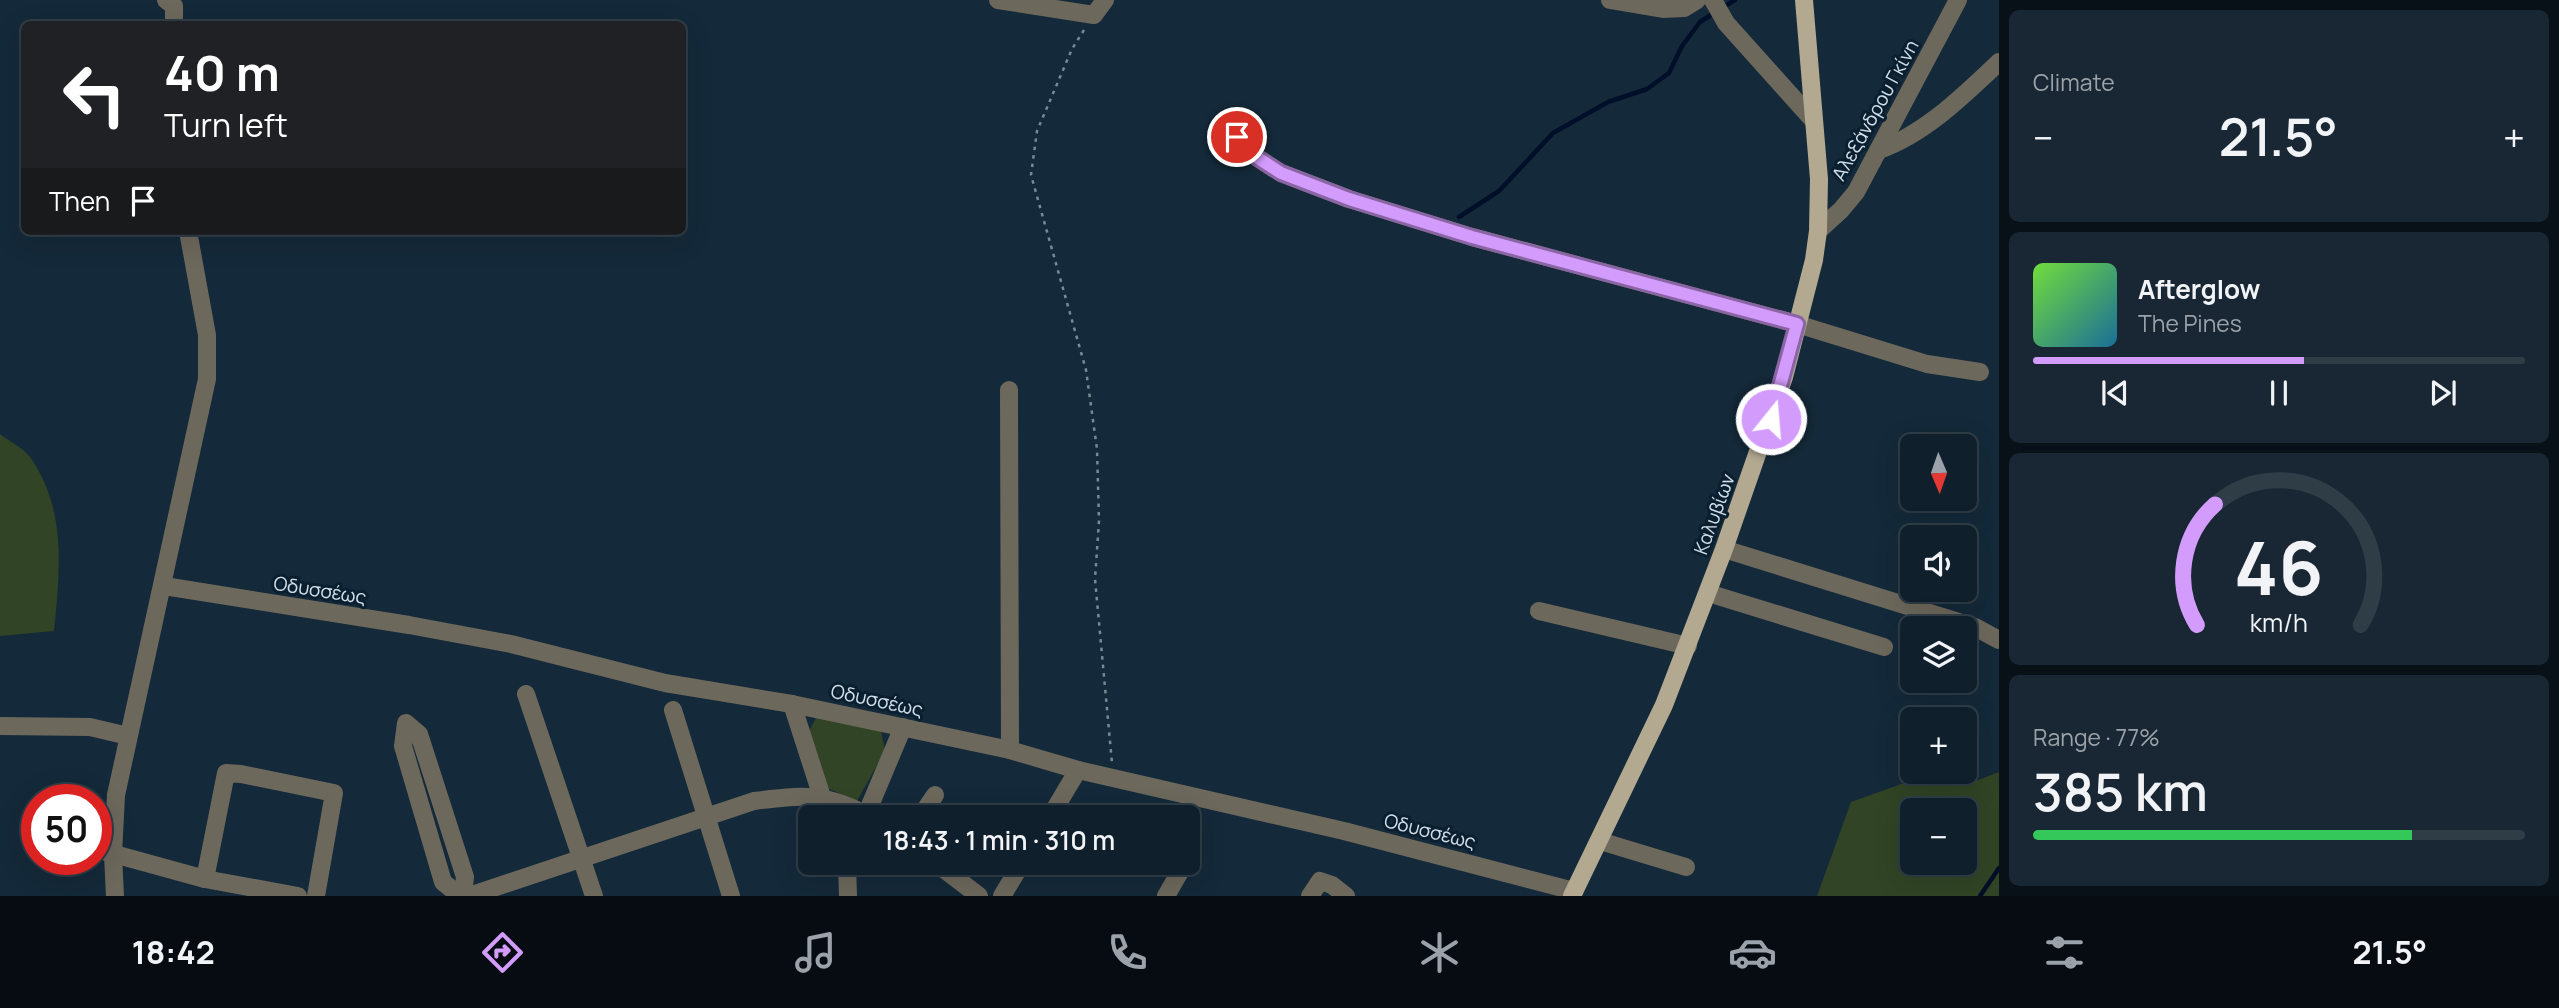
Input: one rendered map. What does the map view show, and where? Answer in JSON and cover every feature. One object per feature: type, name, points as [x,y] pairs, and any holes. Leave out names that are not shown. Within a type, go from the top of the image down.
[{"type":"main road","name":"Καλυβίων","points":[[1573,894],[1640,758],[1688,646],[1771,419],[1814,260],[1818,231],[1819,179],[1804,0]]},
{"type":"street","points":[[998,0],[1094,16],[1105,0]]},
{"type":"street","points":[[1610,0],[1663,9],[1684,8],[1708,1],[1813,120]]},
{"type":"street","name":"Αλεξάνδρου Γκίνη","points":[[1818,231],[1856,192],[1958,0]]},
{"type":"street","points":[[1879,150],[1900,143],[1941,113],[1999,62]]},
{"type":"street","points":[[1231,124],[1244,149],[1281,173],[1349,199],[1472,237],[1797,324],[1927,363],[1980,372]]},
{"type":"street","points":[[112,816],[207,379],[207,335],[189,235]]},
{"type":"street","points":[[1009,390],[1010,750]]},
{"type":"street","points":[[1724,549],[1975,627],[1999,640]]},
{"type":"street","name":"Οδυσσέως","points":[[164,586],[511,644],[665,683],[792,704],[1010,750],[1078,770],[1371,838],[1573,894]]},
{"type":"street","points":[[1708,593],[1884,646]]},
{"type":"street","points":[[1539,611],[1688,646]]},
{"type":"street","points":[[526,694],[594,896]]},
{"type":"street","points":[[792,704],[822,797]]},
{"type":"street","points":[[673,710],[731,896]]},
{"type":"street","points":[[406,723],[419,734],[465,877],[462,896],[443,882],[403,746],[406,723]]},
{"type":"street","points":[[0,726],[90,727],[128,736]]},
{"type":"street","points":[[872,805],[903,727]]},
{"type":"street","points":[[1057,805],[1078,770]]},
{"type":"street","points":[[205,879],[221,786],[226,773],[241,774],[334,793],[316,896]]},
{"type":"street","points":[[469,896],[754,801],[802,795],[822,797],[835,805]]},
{"type":"street","points":[[928,805],[935,795]]},
{"type":"street","points":[[1600,841],[1686,867]]},
{"type":"street","points":[[112,854],[205,879],[298,896]]},
{"type":"street","points":[[110,875],[115,896]]},
{"type":"street","points":[[847,875],[848,896]]},
{"type":"street","points":[[952,875],[979,896]]},
{"type":"street","points":[[1002,896],[1015,875]]},
{"type":"street","points":[[1166,896],[1178,875]]},
{"type":"street","points":[[1310,896],[1320,881],[1332,885],[1346,896]]},
{"type":"path","points":[[1094,16],[1072,49],[1037,131],[1031,175],[1079,345],[1092,402],[1097,449],[1099,520],[1095,579],[1113,776]]},
{"type":"green space","points":[[0,434],[30,457],[50,498],[58,541],[59,564],[54,631],[0,636]]},
{"type":"green space","points":[[817,716],[881,730],[885,751],[857,801],[827,788],[808,733]]},
{"type":"green space","points":[[1999,772],[1999,896],[1817,896],[1851,802],[1901,784],[1977,784],[1977,780]]},
{"type":"waterway","points":[[1722,8],[1735,0]]},
{"type":"waterway","points":[[1459,217],[1499,191],[1553,133],[1608,102],[1647,89],[1669,73],[1682,46],[1700,22],[1714,13]]},
{"type":"waterway","points":[[1980,896],[1999,868]]},
{"type":"route","points":[[1237,137],[1244,149],[1281,173],[1349,199],[1472,237],[1797,324],[1771,419]]}]
